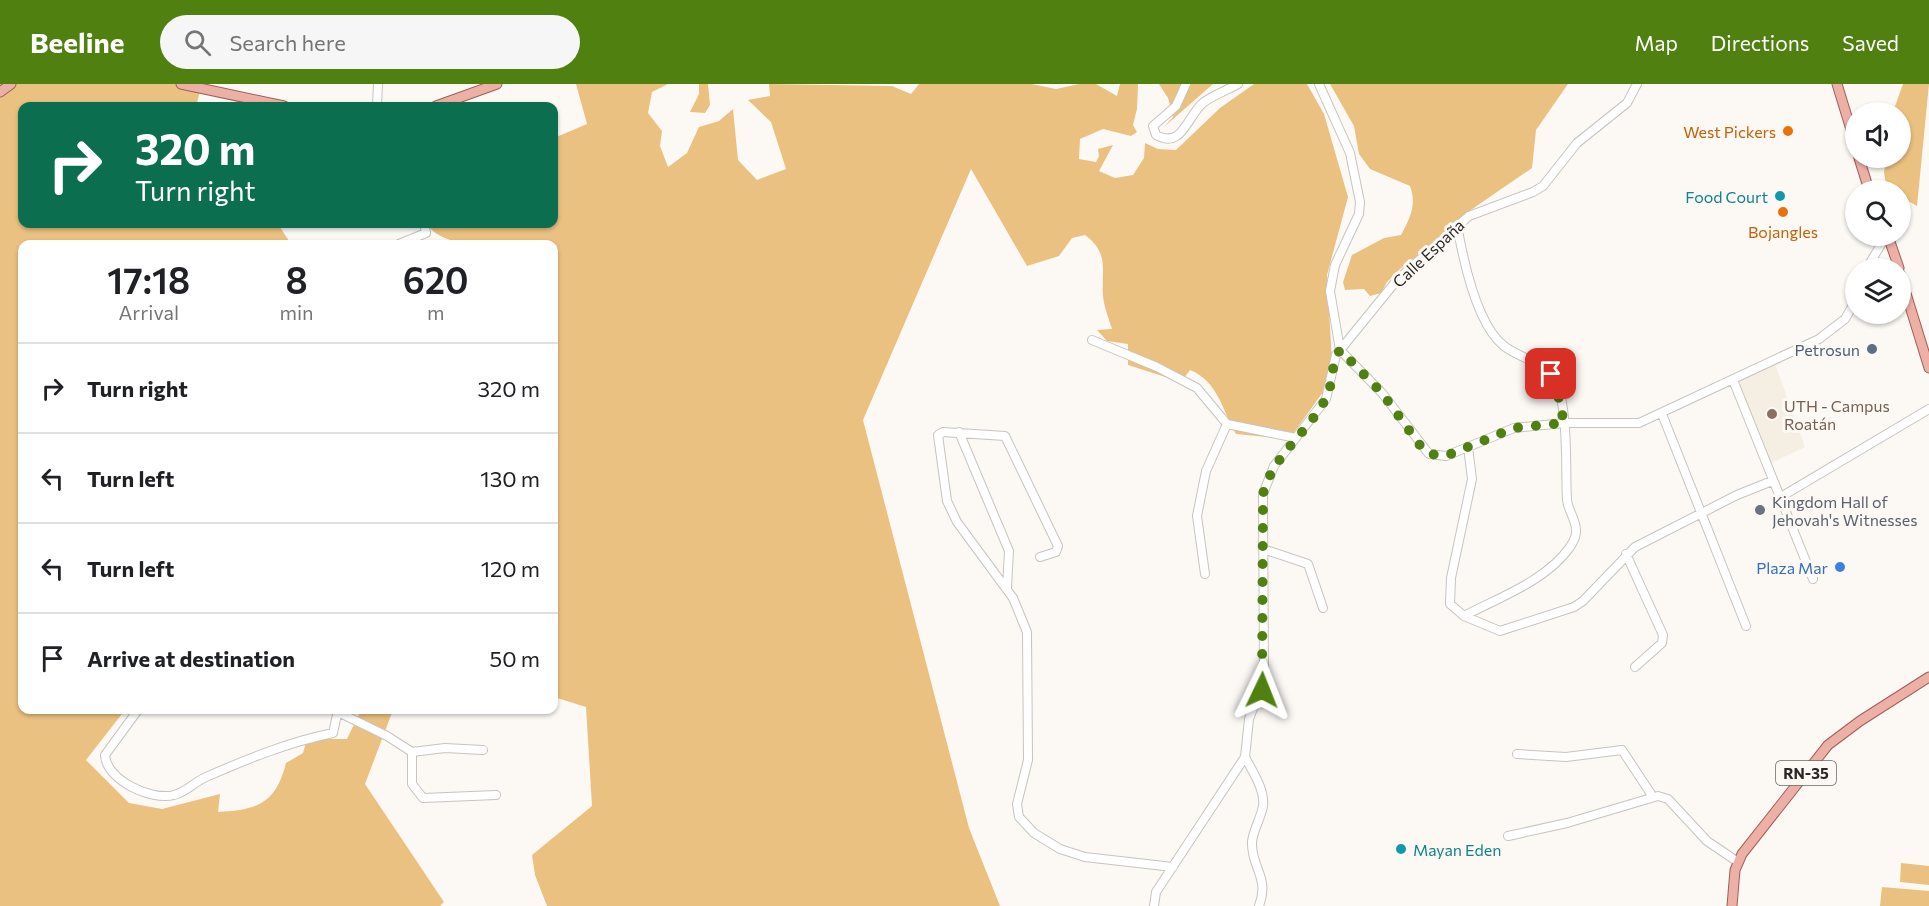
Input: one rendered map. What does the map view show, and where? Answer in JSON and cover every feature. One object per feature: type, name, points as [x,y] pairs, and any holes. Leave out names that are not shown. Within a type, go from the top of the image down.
[{"type":"main road","points":[[0,92],[11,84]]},
{"type":"main road","points":[[181,84],[265,102]]},
{"type":"main road","points":[[447,102],[497,84]]},
{"type":"main road","points":[[1837,84],[1845,110]]},
{"type":"main road","points":[[1911,310],[1929,368]]},
{"type":"main road","name":"RN-35","points":[[1732,906],[1732,888],[1742,854],[1828,745],[1929,677]]},
{"type":"street","points":[[377,102],[378,84]]},
{"type":"street","points":[[1186,84],[1176,106],[1154,126],[1156,135],[1162,139],[1172,140],[1179,136],[1201,105],[1238,84]]},
{"type":"street","points":[[1319,84],[1350,153],[1360,202],[1359,214],[1335,265],[1330,291],[1340,350],[1382,393],[1429,454],[1446,456],[1514,428],[1564,423],[1632,424],[1662,414],[1819,339],[1845,319]]},
{"type":"street","name":"Calle España","points":[[1340,350],[1397,279],[1420,262],[1457,225],[1469,216],[1533,192],[1543,186],[1577,143],[1627,103],[1637,84]]},
{"type":"street","points":[[1457,225],[1463,257],[1482,314],[1492,334],[1505,346],[1551,374],[1556,385],[1568,456],[1567,500],[1576,531],[1575,539],[1551,568],[1464,616]]},
{"type":"street","points":[[409,240],[426,233],[425,228]]},
{"type":"street","points":[[1092,340],[1157,367],[1197,388],[1227,424],[1296,438]]},
{"type":"street","points":[[1154,906],[1156,892],[1245,757],[1249,719],[1262,690],[1264,679],[1263,494],[1267,479],[1326,399],[1334,361],[1340,350]]},
{"type":"street","points":[[1733,380],[1813,579]]},
{"type":"street","points":[[1779,498],[1929,409]]},
{"type":"street","points":[[1662,414],[1746,626]]},
{"type":"street","points":[[1205,574],[1197,516],[1206,471],[1227,424]]},
{"type":"street","points":[[1040,557],[1056,552],[1058,546],[1005,436],[959,432],[943,432],[938,435],[947,501],[957,522],[1007,588],[1027,632],[1028,759],[1017,804],[1019,817],[1034,833],[1060,849],[1085,857],[1173,867]]},
{"type":"street","points":[[959,432],[1009,551],[1007,588]]},
{"type":"street","points":[[1468,447],[1472,479],[1450,578],[1450,604],[1464,616],[1500,631],[1574,607],[1583,601],[1635,547],[1772,481]]},
{"type":"street","points":[[1263,549],[1308,564],[1323,608]]},
{"type":"street","points":[[1626,554],[1663,635],[1662,643],[1635,667]]},
{"type":"street","points":[[135,714],[105,755],[105,763],[110,772],[126,783],[156,795],[173,796],[188,790],[202,778],[239,763],[303,739],[333,733],[337,714]]},
{"type":"street","points":[[344,714],[412,752],[445,748],[483,750]]},
{"type":"street","points":[[1517,754],[1566,758],[1622,750],[1653,797]]},
{"type":"street","points":[[412,752],[412,784],[423,798],[496,795]]},
{"type":"street","points":[[1245,757],[1261,790],[1263,804],[1252,842],[1263,882],[1264,893],[1258,906]]},
{"type":"street","points":[[1508,836],[1567,823],[1653,797],[1668,799],[1707,841],[1738,862]]},
{"type":"shaded area","points":[[0,84],[202,84],[197,102],[18,102],[18,228],[281,228],[288,240],[18,240],[18,714],[122,714],[86,760],[129,803],[162,809],[220,794],[218,812],[254,806],[271,796],[282,777],[286,763],[303,753],[307,739],[347,739],[359,714],[391,714],[365,784],[444,902],[440,906],[0,906]]},
{"type":"shaded area","points":[[576,84],[668,84],[652,92],[648,113],[662,131],[660,146],[668,167],[687,153],[699,127],[719,121],[733,109],[738,160],[757,180],[786,169],[771,122],[748,100],[770,96],[769,84],[892,86],[911,94],[919,84],[1032,84],[1056,89],[1079,84],[1096,84],[1117,96],[1120,84],[1138,84],[1137,109],[1133,125],[1137,132],[1131,136],[1103,129],[1080,139],[1079,159],[1096,162],[1099,156],[1098,149],[1113,145],[1099,171],[1115,178],[1133,175],[1144,158],[1145,143],[1158,149],[1176,150],[1220,108],[1254,84],[1307,84],[1324,114],[1348,197],[1327,275],[1332,361],[1326,388],[1289,439],[1236,434],[1213,389],[1207,381],[1190,370],[1181,382],[1128,365],[1128,344],[1107,341],[1097,330],[1112,329],[1105,309],[1103,262],[1093,242],[1085,235],[1072,238],[1059,256],[1027,266],[971,169],[863,420],[969,828],[1000,906],[547,906],[535,875],[532,855],[592,806],[586,707],[558,698],[558,240],[450,240],[431,228],[558,228],[558,136],[587,124]]},
{"type":"shaded area","points":[[699,84],[708,84],[710,105],[705,113],[690,112],[699,94]]},
{"type":"shaded area","points":[[1159,84],[1213,84],[1164,127],[1173,117],[1168,98]]},
{"type":"shaded area","points":[[1330,84],[1568,84],[1536,130],[1532,168],[1465,214],[1452,229],[1400,269],[1387,282],[1381,293],[1370,296],[1364,289],[1345,290],[1343,282],[1352,255],[1384,238],[1401,235],[1412,211],[1412,193],[1410,186],[1370,169],[1359,154],[1354,126]]},
{"type":"shaded area","points":[[1903,84],[1929,84],[1917,206],[1911,203],[1911,180],[1885,180],[1885,168],[1911,168],[1911,102],[1897,102]]},
{"type":"shaded area","name":"UTH - Campus Roatán","points":[[1775,364],[1805,447],[1771,463],[1737,382]]},
{"type":"shaded area","points":[[1901,863],[1929,866],[1929,885],[1900,882]]},
{"type":"shaded area","points":[[1882,887],[1929,891],[1929,906],[1880,906]]},
{"type":"place","name":"West Pickers","points":[[1788,131]]},
{"type":"place","name":"Food Court","points":[[1780,196]]},
{"type":"place","name":"Bojangles","points":[[1783,212]]},
{"type":"place","name":"Petrosun","points":[[1872,349]]},
{"type":"place","name":"UTH - Campus Roatán","points":[[1772,414]]},
{"type":"place","name":"Kingdom Hall of Jehovah's Witnesses","points":[[1760,510]]},
{"type":"place","name":"Plaza Mar","points":[[1840,567]]},
{"type":"place","name":"Mayan Eden","points":[[1401,849]]},
{"type":"route","points":[[1262,690],[1264,679],[1263,494],[1274,466],[1326,399],[1334,361],[1340,350],[1382,393],[1422,448],[1429,454],[1437,456],[1446,456],[1480,440],[1514,428],[1564,423],[1556,385],[1551,374]]}]
